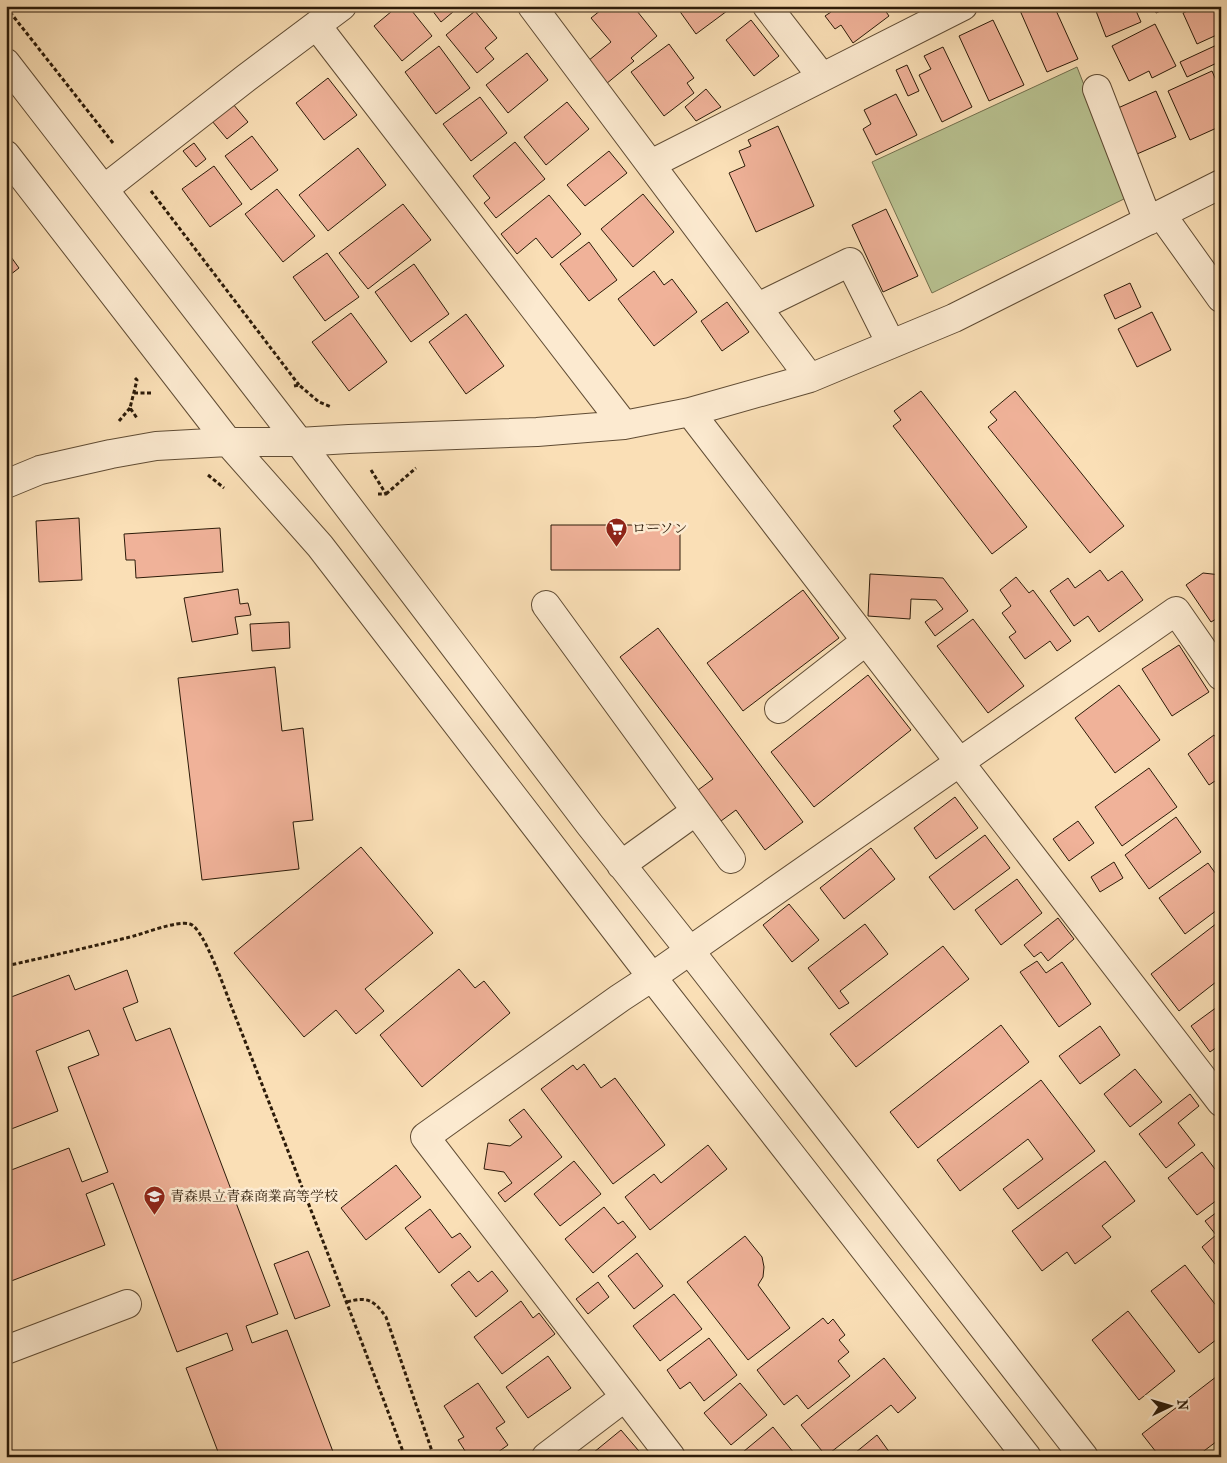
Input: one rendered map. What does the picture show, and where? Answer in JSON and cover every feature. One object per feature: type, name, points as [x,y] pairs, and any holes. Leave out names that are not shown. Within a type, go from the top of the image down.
[{"type":"street","points":[[104,189],[342,6]]},
{"type":"street","points":[[532,6],[810,378]]},
{"type":"street","points":[[767,6],[822,77]]},
{"type":"street","points":[[651,164],[963,6]]},
{"type":"street","points":[[317,26],[624,426]]},
{"type":"street","points":[[6,63],[299,442],[621,865],[1084,1457]]},
{"type":"street","points":[[1097,89],[1155,218],[1221,298]]},
{"type":"street","points":[[6,155],[228,442],[320,546],[652,977],[1026,1457]]},
{"type":"street","points":[[6,484],[40,470],[156,446],[537,432],[624,426],[690,412],[810,378],[954,318],[1221,184]]},
{"type":"street","points":[[758,307],[850,262],[891,344]]},
{"type":"street","points":[[690,412],[1221,1102]]},
{"type":"street","points":[[546,605],[731,859]]},
{"type":"street","points":[[671,1457],[425,1137],[620,998],[1176,611],[1221,676]]},
{"type":"street","points":[[779,709],[866,641]]},
{"type":"street","points":[[621,865],[696,810]]},
{"type":"street","points":[[6,1350],[127,1304]]},
{"type":"street","points":[[546,1457],[625,1397]]},
{"type":"path","points":[[6,7],[132,166],[299,385]]},
{"type":"path","points":[[131,372],[137,380],[130,408],[156,446]]},
{"type":"path","points":[[6,966],[128,938],[177,924],[190,924],[197,929],[204,940],[231,1005],[347,1302],[405,1457]]},
{"type":"path","points":[[347,1302],[368,1299],[379,1307],[386,1317],[434,1457]]},
{"type":"green space","points":[[1077,67],[1128,197],[932,293],[872,162]]},
{"type":"building","points":[[398,6],[408,6],[432,36],[402,61],[374,26]]},
{"type":"building","points":[[429,6],[460,6],[441,22]]},
{"type":"building","points":[[606,6],[633,6],[657,36],[631,58],[634,61],[606,84],[588,61],[611,42],[591,18]]},
{"type":"building","points":[[676,6],[723,6],[727,11],[696,34]]},
{"type":"building","points":[[827,6],[882,6],[889,16],[853,43],[841,25],[835,29],[825,16],[831,12]]},
{"type":"building","points":[[1018,6],[1054,6],[1078,59],[1047,72]]},
{"type":"building","points":[[1094,6],[1134,6],[1141,22],[1106,37]]},
{"type":"building","points":[[1153,6],[1172,6],[1156,13]]},
{"type":"building","points":[[1199,6],[1221,6],[1221,33],[1197,44],[1183,13]]},
{"type":"building","points":[[475,11],[497,38],[485,48],[494,59],[477,73],[446,35]]},
{"type":"building","points":[[751,20],[779,56],[754,76],[726,40]]},
{"type":"building","points":[[993,20],[1024,85],[989,101],[959,36]]},
{"type":"building","points":[[1155,24],[1176,66],[1152,78],[1149,71],[1129,81],[1112,46]]},
{"type":"building","points":[[1221,43],[1221,61],[1187,77],[1180,62]]},
{"type":"building","points":[[669,44],[694,78],[687,83],[694,93],[664,116],[631,72]]},
{"type":"building","points":[[439,46],[470,88],[436,114],[405,72]]},
{"type":"building","points":[[943,47],[972,107],[942,122],[919,75],[931,69],[924,56]]},
{"type":"building","points":[[527,53],[548,80],[508,113],[486,85]]},
{"type":"building","points":[[907,65],[919,91],[908,96],[896,70]]},
{"type":"building","points":[[1212,71],[1221,92],[1221,126],[1190,140],[1168,91]]},
{"type":"building","points":[[328,78],[357,115],[324,140],[296,103]]},
{"type":"building","points":[[706,89],[721,107],[696,121],[685,107]]},
{"type":"building","points":[[1156,91],[1176,137],[1137,154],[1118,108]]},
{"type":"building","points":[[896,94],[917,135],[876,155],[863,129],[871,124],[864,110]]},
{"type":"building","points":[[480,97],[507,133],[471,161],[443,124]]},
{"type":"building","points":[[567,102],[589,129],[546,165],[524,137]]},
{"type":"building","points":[[233,104],[248,122],[227,139],[212,121]]},
{"type":"building","points":[[778,126],[814,206],[756,232],[729,173],[745,166],[739,151],[751,146],[748,140]]},
{"type":"building","points":[[252,136],[278,170],[251,190],[225,156]]},
{"type":"building","points":[[515,142],[545,179],[496,218],[484,203],[490,198],[473,176]]},
{"type":"building","points":[[194,143],[206,159],[196,167],[183,151]]},
{"type":"building","points":[[358,148],[386,185],[328,231],[299,195]]},
{"type":"building","points":[[609,151],[627,173],[585,206],[567,185]]},
{"type":"building","points":[[214,166],[242,204],[210,227],[182,189]]},
{"type":"building","points":[[277,189],[315,236],[283,262],[245,214]]},
{"type":"building","points":[[643,194],[674,232],[633,267],[601,229]]},
{"type":"building","points":[[549,195],[581,234],[552,258],[536,238],[517,254],[501,234]]},
{"type":"building","points":[[403,204],[431,240],[368,289],[339,253]]},
{"type":"building","points":[[886,209],[918,276],[883,292],[852,225]]},
{"type":"building","points":[[589,242],[617,280],[589,301],[560,264]]},
{"type":"building","points":[[6,250],[19,268],[6,278]]},
{"type":"building","points":[[327,253],[359,297],[325,321],[293,277]]},
{"type":"building","points":[[414,264],[449,314],[411,342],[375,292]]},
{"type":"building","points":[[654,271],[664,285],[672,279],[697,312],[654,346],[618,299]]},
{"type":"building","points":[[1130,283],[1141,307],[1115,319],[1104,295]]},
{"type":"building","points":[[727,302],[749,332],[722,351],[701,321]]},
{"type":"building","points":[[1152,312],[1171,350],[1137,367],[1118,329]]},
{"type":"building","points":[[351,313],[387,362],[349,391],[312,342]]},
{"type":"building","points":[[466,314],[504,366],[466,394],[429,342]]},
{"type":"building","points":[[921,391],[1027,527],[992,554],[893,426],[901,420],[894,411]]},
{"type":"building","points":[[1015,391],[1124,526],[1090,553],[988,427],[997,420],[990,412]]},
{"type":"building","points":[[79,518],[82,580],[39,582],[36,521]]},
{"type":"building","name":"ローソン","points":[[551,525],[680,525],[680,570],[551,570]]},
{"type":"building","points":[[220,528],[223,572],[136,578],[135,560],[126,560],[124,534]]},
{"type":"building","points":[[1100,570],[1108,581],[1122,571],[1143,600],[1099,632],[1088,616],[1074,626],[1050,591],[1068,578],[1075,588]]},
{"type":"building","points":[[1203,573],[1221,575],[1221,616],[1211,622],[1186,585]]},
{"type":"building","points":[[870,574],[943,578],[968,611],[935,636],[925,622],[943,609],[936,600],[911,599],[910,619],[868,616]]},
{"type":"building","points":[[1016,577],[1029,593],[1033,590],[1071,641],[1057,651],[1050,641],[1025,659],[1009,637],[1016,632],[1002,613],[1011,606],[1000,590]]},
{"type":"building","points":[[238,589],[240,604],[248,603],[251,615],[235,617],[238,634],[192,642],[184,598]]},
{"type":"building","points":[[803,590],[839,638],[743,711],[707,663]]},
{"type":"building","points":[[973,619],[1024,686],[988,713],[937,646]]},
{"type":"building","points":[[289,622],[290,648],[252,651],[250,624]]},
{"type":"building","points":[[658,628],[803,822],[765,850],[736,810],[721,821],[698,790],[713,779],[620,657]]},
{"type":"building","points":[[1179,645],[1209,692],[1172,716],[1142,669]]},
{"type":"building","points":[[275,667],[282,731],[303,728],[313,820],[293,822],[299,869],[202,880],[178,678]]},
{"type":"building","points":[[868,675],[911,730],[814,807],[771,752]]},
{"type":"building","points":[[1119,685],[1160,740],[1115,773],[1075,718]]},
{"type":"building","points":[[1214,735],[1221,744],[1221,777],[1209,785],[1188,754]]},
{"type":"building","points":[[1149,768],[1177,807],[1122,846],[1095,807]]},
{"type":"building","points":[[955,797],[978,828],[936,859],[914,828]]},
{"type":"building","points":[[1176,817],[1201,852],[1149,889],[1125,855]]},
{"type":"building","points":[[1078,821],[1094,843],[1069,861],[1053,839]]},
{"type":"building","points":[[985,835],[1010,868],[954,910],[929,877]]},
{"type":"building","points":[[361,847],[433,933],[365,989],[384,1011],[356,1034],[336,1010],[304,1037],[234,953]]},
{"type":"building","points":[[871,848],[895,879],[844,919],[820,888]]},
{"type":"building","points":[[1114,862],[1123,878],[1100,892],[1091,877]]},
{"type":"building","points":[[1208,863],[1221,881],[1221,907],[1185,934],[1159,898]]},
{"type":"building","points":[[1017,879],[1042,913],[1001,945],[975,910]]},
{"type":"building","points":[[789,904],[819,940],[792,962],[763,925]]},
{"type":"building","points":[[1058,918],[1074,939],[1048,961],[1041,952],[1034,957],[1024,945]]},
{"type":"building","points":[[1221,920],[1221,978],[1179,1011],[1151,974]]},
{"type":"building","points":[[865,924],[888,954],[840,991],[849,1003],[839,1009],[808,968]]},
{"type":"building","points":[[943,946],[969,979],[856,1067],[830,1034]]},
{"type":"building","points":[[1037,961],[1046,973],[1062,962],[1091,1004],[1059,1027],[1020,972]]},
{"type":"building","points":[[459,969],[475,988],[484,981],[510,1013],[422,1087],[380,1035]]},
{"type":"building","points":[[127,970],[138,1002],[123,1008],[136,1041],[170,1028],[278,1314],[246,1326],[252,1343],[287,1330],[335,1457],[220,1457],[186,1368],[233,1350],[227,1333],[177,1352],[113,1183],[86,1194],[105,1245],[6,1283],[6,1172],[69,1148],[82,1182],[108,1172],[68,1067],[99,1055],[89,1030],[36,1051],[58,1111],[6,1131],[6,999],[69,975],[75,990]]},
{"type":"building","points":[[1217,1007],[1221,1012],[1221,1044],[1210,1052],[1191,1026]]},
{"type":"building","points":[[1001,1025],[1029,1062],[918,1148],[890,1112]]},
{"type":"building","points":[[1100,1026],[1120,1055],[1080,1084],[1059,1056]]},
{"type":"building","points":[[584,1064],[601,1088],[615,1078],[665,1145],[613,1184],[541,1089],[573,1065],[577,1070]]},
{"type":"building","points":[[1135,1069],[1162,1102],[1130,1127],[1104,1094]]},
{"type":"building","points":[[1041,1080],[1095,1151],[1018,1209],[1003,1189],[1043,1159],[1028,1139],[960,1191],[937,1160]]},
{"type":"building","points":[[1190,1094],[1199,1106],[1178,1123],[1195,1145],[1166,1168],[1139,1134]]},
{"type":"building","points":[[524,1109],[562,1157],[505,1202],[498,1193],[512,1183],[504,1172],[484,1169],[488,1143],[510,1146],[522,1137],[509,1120]]},
{"type":"building","points":[[708,1145],[727,1169],[650,1230],[625,1197],[654,1174],[661,1183]]},
{"type":"building","points":[[1202,1152],[1221,1177],[1221,1197],[1197,1215],[1168,1178]]},
{"type":"building","points":[[574,1161],[601,1194],[560,1226],[534,1194]]},
{"type":"building","points":[[1105,1161],[1135,1201],[1102,1226],[1111,1237],[1075,1264],[1067,1252],[1042,1271],[1012,1231]]},
{"type":"building","points":[[396,1165],[421,1197],[366,1240],[341,1208]]},
{"type":"building","points":[[604,1207],[618,1224],[623,1221],[636,1237],[593,1273],[565,1239]]},
{"type":"building","points":[[430,1209],[452,1238],[460,1233],[471,1247],[439,1273],[405,1228]]},
{"type":"building","points":[[1221,1209],[1221,1266],[1218,1268],[1202,1247],[1216,1235],[1205,1221]]},
{"type":"building","points":[[745,1236],[762,1257],[763,1277],[758,1285],[790,1328],[748,1360],[687,1282]]},
{"type":"building","points":[[308,1251],[330,1306],[295,1319],[274,1264]]},
{"type":"building","points":[[637,1253],[663,1286],[634,1309],[608,1276]]},
{"type":"building","points":[[1185,1265],[1221,1312],[1221,1336],[1199,1353],[1151,1291]]},
{"type":"building","points":[[469,1271],[478,1282],[492,1271],[508,1291],[476,1317],[451,1285]]},
{"type":"building","points":[[598,1282],[609,1297],[588,1314],[576,1299]]},
{"type":"building","points":[[674,1294],[702,1329],[660,1361],[633,1326]]},
{"type":"building","points":[[521,1301],[533,1318],[539,1313],[555,1334],[502,1374],[474,1337]]},
{"type":"building","points":[[1128,1311],[1175,1371],[1139,1400],[1092,1340]]},
{"type":"building","points":[[823,1318],[828,1324],[833,1319],[845,1335],[839,1340],[849,1352],[838,1361],[850,1376],[808,1409],[797,1395],[784,1405],[757,1370]]},
{"type":"building","points":[[709,1338],[737,1375],[704,1401],[690,1382],[680,1389],[667,1370]]},
{"type":"building","points":[[548,1356],[571,1388],[528,1418],[506,1387]]},
{"type":"building","points":[[884,1358],[916,1398],[898,1413],[891,1405],[826,1456],[801,1425]]},
{"type":"building","points":[[1221,1373],[1221,1438],[1196,1457],[1160,1457],[1142,1434]]},
{"type":"building","points":[[478,1383],[505,1422],[496,1428],[508,1445],[491,1457],[469,1457],[458,1440],[464,1437],[444,1406]]},
{"type":"building","points":[[740,1383],[767,1415],[731,1445],[704,1413]]},
{"type":"building","points":[[773,1427],[794,1453],[794,1457],[737,1457]]},
{"type":"building","points":[[621,1430],[644,1457],[588,1457]]},
{"type":"building","points":[[877,1435],[890,1453],[886,1457],[850,1457]]},
{"type":"place","name":"ローソン","points":[[616,547]]},
{"type":"place","name":"青森県立青森商業高等学校","points":[[154,1215]]}]
